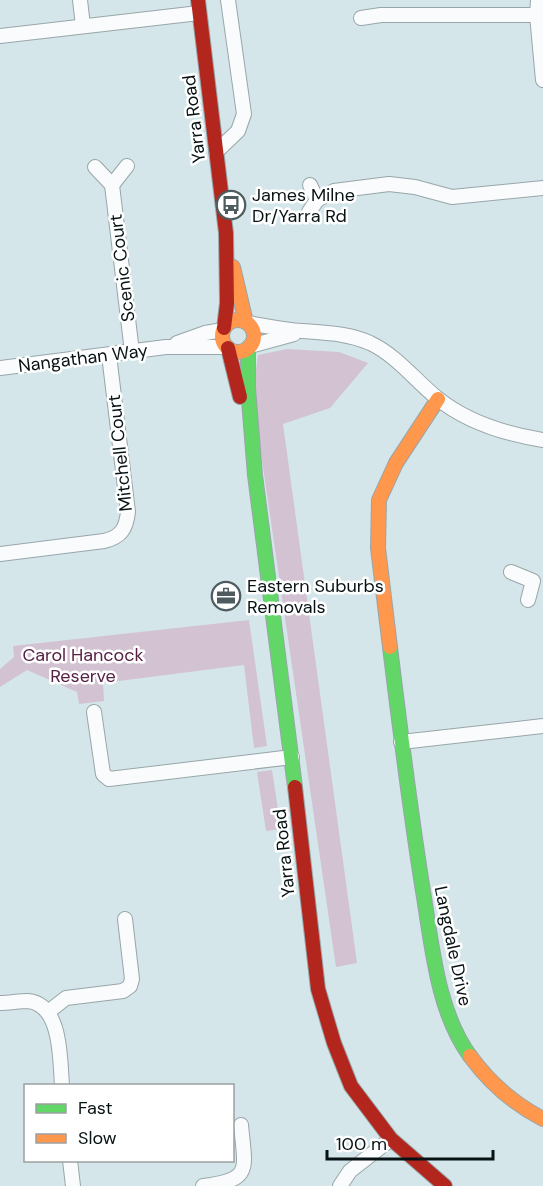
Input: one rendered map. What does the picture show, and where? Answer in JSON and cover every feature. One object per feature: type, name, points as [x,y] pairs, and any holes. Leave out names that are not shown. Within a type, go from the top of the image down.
[{"type":"main road","name":"Yarra Road","points":[[199,6],[226,233],[247,323]]},
{"type":"main road","name":"Yarra Road","points":[[224,329],[227,303],[226,233]]},
{"type":"main road","points":[[242,320],[247,323],[254,337],[249,347],[240,351],[228,348],[222,339],[224,329],[232,321],[242,320]]},
{"type":"main road","name":"Yarra Road","points":[[249,347],[248,388],[255,475],[292,756],[318,989],[334,1043],[351,1086],[391,1139],[445,1186]]},
{"type":"main road","name":"Yarra Road","points":[[228,348],[255,475]]},
{"type":"main road","name":"Langdale Drive","points":[[438,399],[396,463],[379,500],[378,548],[410,810],[436,969],[453,1027],[481,1071],[516,1103],[543,1119]]},
{"type":"street","points":[[80,0],[83,26]]},
{"type":"street","points":[[216,152],[238,131],[244,114],[228,0]]},
{"type":"street","points":[[538,0],[537,15],[543,80]]},
{"type":"street","points":[[0,36],[83,26],[199,6]]},
{"type":"street","points":[[361,18],[381,15],[537,15]]},
{"type":"street","points":[[95,168],[112,185],[127,166]]},
{"type":"street","points":[[310,185],[313,206],[334,191],[389,184],[415,187],[452,197],[543,188]]},
{"type":"street","name":"Scenic Court","points":[[112,185],[132,352]]},
{"type":"street","points":[[247,323],[302,332],[341,334],[370,344],[401,365],[438,399],[459,413],[504,432],[543,440]]},
{"type":"street","name":"Nangathan Way","points":[[166,347],[205,333],[224,329]]},
{"type":"street","points":[[249,347],[302,332]]},
{"type":"street","name":"Nangathan Way","points":[[0,368],[166,347],[228,348]]},
{"type":"street","name":"Mitchell Court","points":[[0,554],[105,541],[116,538],[124,530],[128,512],[109,355]]},
{"type":"street","points":[[511,572],[538,580],[528,600]]},
{"type":"street","points":[[94,712],[103,774],[109,779],[292,756]]},
{"type":"street","points":[[401,742],[543,726]]},
{"type":"street","points":[[48,1012],[66,998],[123,991],[130,986],[132,979],[125,919]]},
{"type":"street","points":[[0,1003],[28,1001],[48,1012],[56,1031],[62,1084]]},
{"type":"street","points":[[203,1186],[233,1180],[242,1174],[244,1162],[241,1125]]},
{"type":"street","points":[[340,1186],[350,1171],[391,1139]]},
{"type":"street","points":[[70,1162],[73,1186]]},
{"type":"green space","points":[[287,349],[339,352],[368,363],[330,408],[283,424],[357,963],[336,967],[257,426],[254,386],[258,355]]},
{"type":"green space","name":"Carol Hancock Reserve","points":[[249,620],[267,746],[254,748],[244,665],[103,683],[104,701],[79,704],[77,692],[27,670],[0,687],[0,669],[14,657],[13,646]]},
{"type":"green space","points":[[272,770],[281,829],[266,831],[257,772]]},
{"type":"traffic: fast","points":[[248,348],[248,388],[255,475],[295,787]]},
{"type":"traffic: fast","points":[[390,647],[409,800],[433,955],[450,1019],[470,1056]]},
{"type":"traffic: slow","points":[[233,267],[246,322]]},
{"type":"traffic: slow","points":[[238,320],[249,325],[254,336],[249,347],[238,352],[227,347],[222,336],[227,325],[238,320]]},
{"type":"traffic: slow","points":[[390,647],[378,548],[379,500],[396,463],[438,399]]},
{"type":"traffic: slow","points":[[470,1056],[503,1092],[543,1119]]},
{"type":"traffic: jam","points":[[198,0],[226,233],[227,303],[224,328]]},
{"type":"traffic: jam","points":[[228,348],[240,397]]},
{"type":"traffic: jam","points":[[295,787],[318,989],[334,1043],[351,1086],[391,1139],[445,1186]]},
{"type":"place","name":"James Milne Dr/Yarra Rd","points":[[231,205]]},
{"type":"place","name":"Eastern Suburbs Removals","points":[[226,596]]}]
